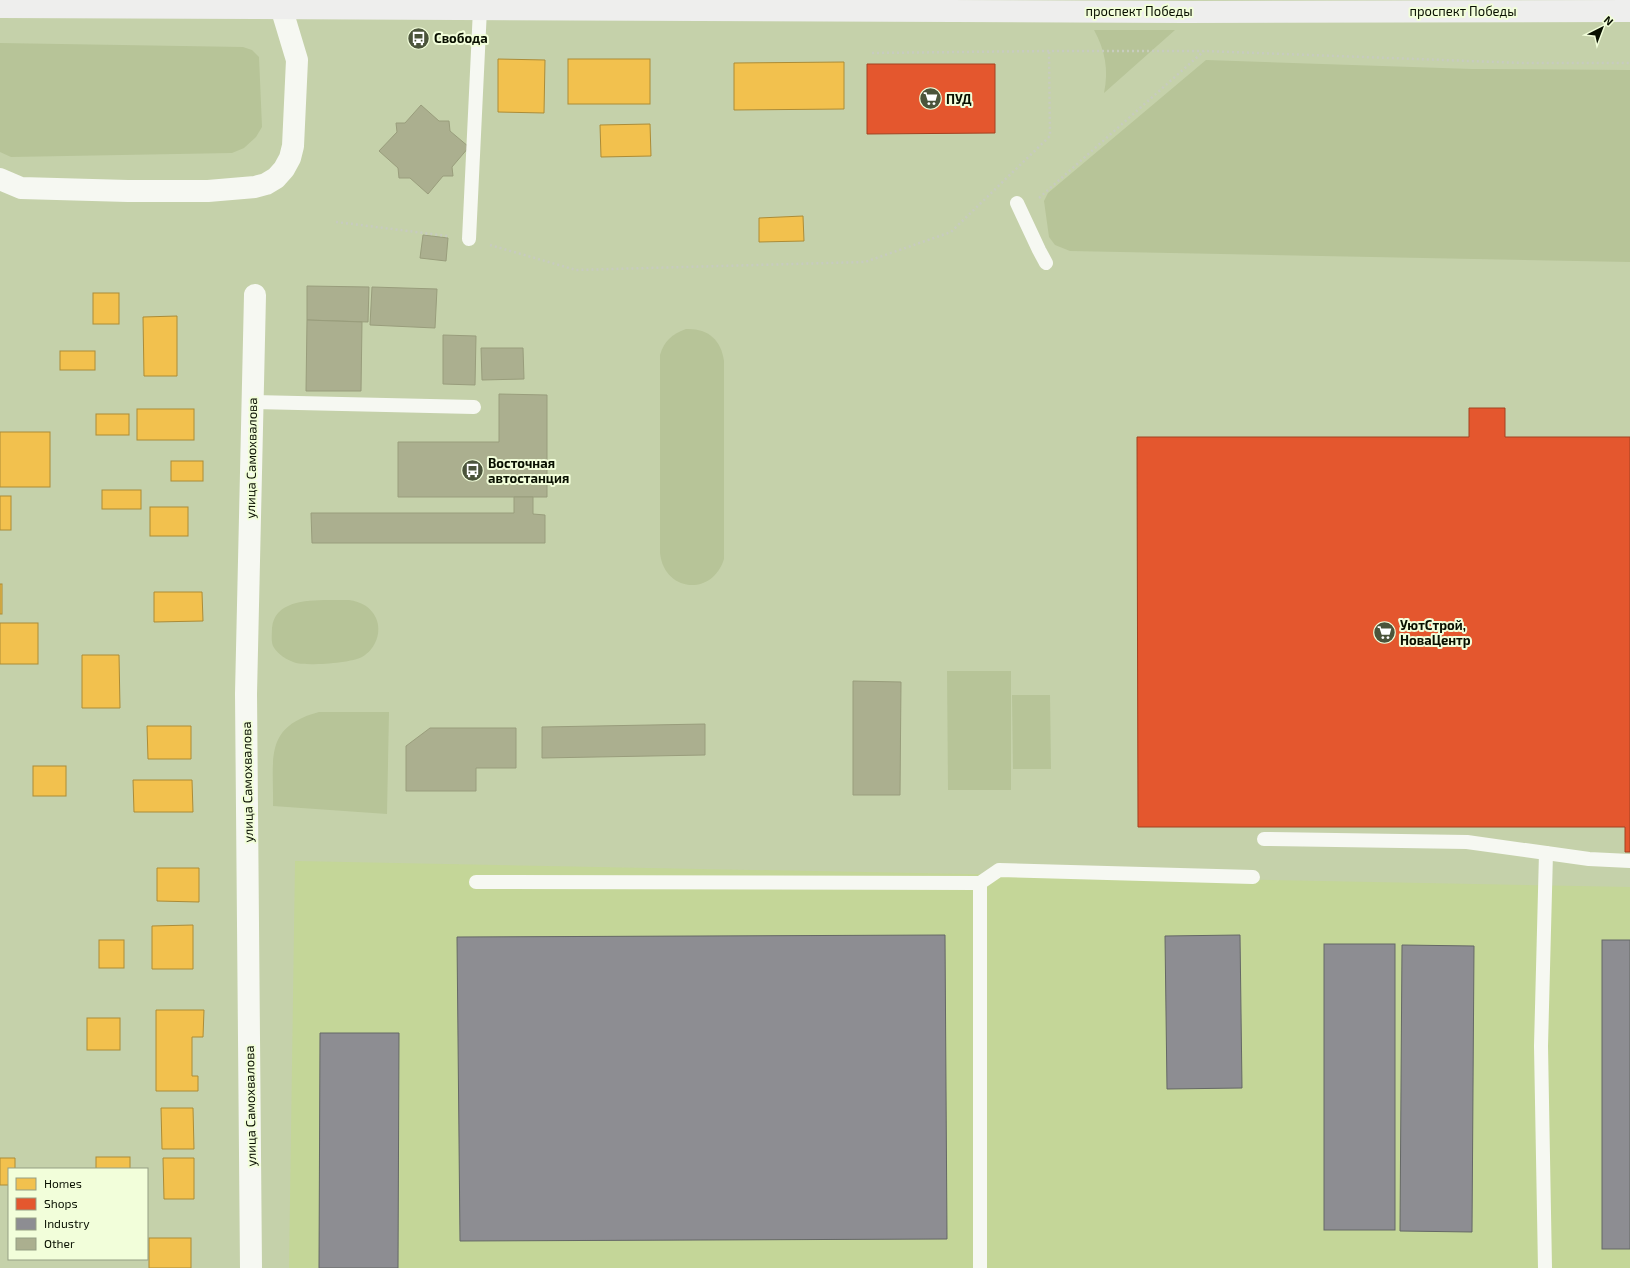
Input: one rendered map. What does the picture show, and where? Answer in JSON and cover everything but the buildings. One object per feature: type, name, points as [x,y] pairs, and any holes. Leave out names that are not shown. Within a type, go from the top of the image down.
[{"type":"main road","name":"проспект Победы","points":[[0,7],[282,4],[480,9],[1394,6],[1630,12]]},
{"type":"street","points":[[0,179],[21,188],[128,191],[208,191],[255,187],[266,184],[276,178],[284,169],[290,158],[293,146],[297,60],[282,4]]},
{"type":"street","name":"улица Самохвалова","points":[[251,1268],[246,694],[255,295]]},
{"type":"lane","points":[[469,239],[480,9]]},
{"type":"lane","points":[[1019,209],[1046,263]]},
{"type":"lane","points":[[252,402],[474,407]]},
{"type":"lane","points":[[1264,839],[1466,842],[1589,859],[1630,861]]},
{"type":"lane","points":[[1544,1268],[1541,1046],[1546,853]]},
{"type":"lane","points":[[476,882],[980,883],[999,870],[1253,877]]},
{"type":"lane","points":[[980,883],[980,1268]]},
{"type":"path","points":[[336,222],[469,239],[576,270],[866,262],[951,232],[1050,136],[1049,51]]},
{"type":"path","points":[[1019,209],[1204,51]]},
{"type":"path","points":[[872,53],[1204,51],[1523,63],[1630,63]]},
{"type":"shaded area","points":[[1094,30],[1175,30],[1104,93],[1106,76],[1105,60],[1101,45]]},
{"type":"shaded area","points":[[0,43],[243,47],[252,50],[259,57],[262,127],[256,137],[244,148],[232,153],[11,157],[0,152]]},
{"type":"shaded area","points":[[1206,60],[1472,69],[1630,70],[1630,262],[1070,251],[1055,245],[1049,237],[1044,201],[1048,193]]},
{"type":"shaded area","points":[[686,329],[700,330],[712,336],[720,347],[724,361],[724,559],[718,571],[710,580],[700,584],[689,585],[679,582],[670,576],[663,566],[660,553],[660,355],[669,339]]},
{"type":"shaded area","points":[[315,600],[349,600],[361,603],[371,610],[378,623],[378,634],[376,640],[371,650],[367,654],[349,661],[302,664],[286,659],[277,652],[273,646],[272,628],[275,617],[282,609],[292,604]]},
{"type":"shaded area","points":[[947,671],[1011,671],[1011,790],[948,790]]},
{"type":"shaded area","points":[[1012,695],[1050,695],[1051,769],[1013,769]]},
{"type":"shaded area","points":[[319,712],[389,712],[387,814],[273,806],[273,760],[275,747],[280,736],[288,726],[301,718]]},
{"type":"shaded area","points":[[295,861],[1630,887],[1630,1268],[289,1268]]},
{"type":"place","name":"Свобода","points":[[418,38]]},
{"type":"place","name":"ПУД","points":[[931,99]]},
{"type":"place","name":"Восточная автостанция","points":[[473,470]]},
{"type":"place","name":"УютСтрой, НоваЦентр","points":[[1384,632]]}]
